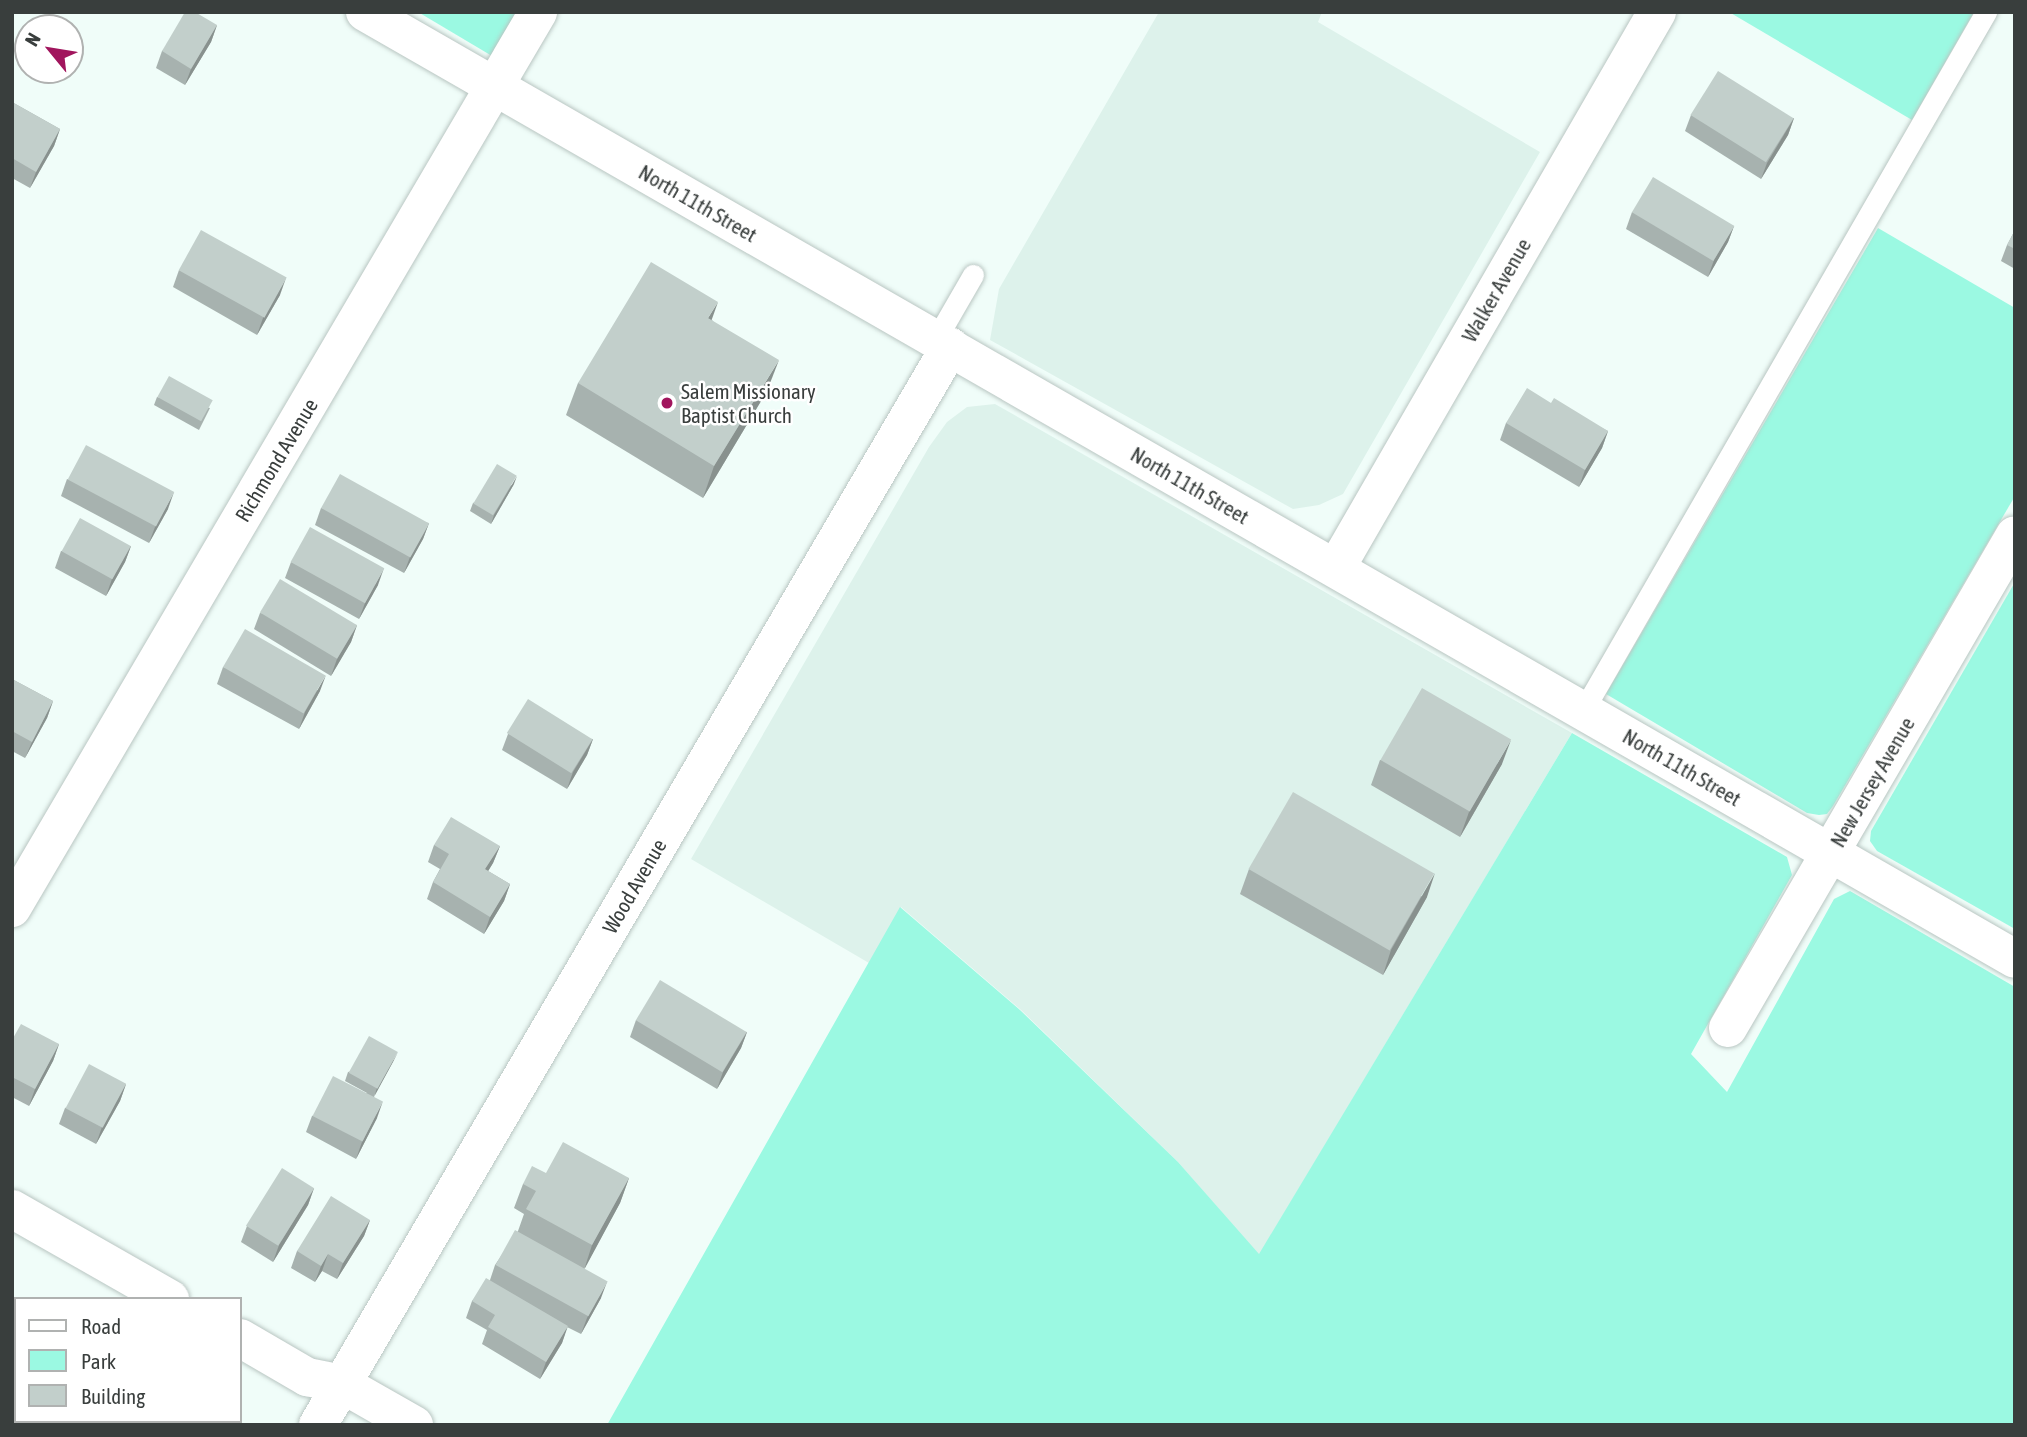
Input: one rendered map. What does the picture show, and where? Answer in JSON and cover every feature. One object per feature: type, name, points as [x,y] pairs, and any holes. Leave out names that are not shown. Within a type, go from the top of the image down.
[{"type":"street","name":"North 11th Street","points":[[365,12],[1584,709],[2015,959]]},
{"type":"street","name":"Richmond Avenue","points":[[12,908],[496,88],[538,12]]},
{"type":"street","name":"Walker Avenue","points":[[1336,568],[1657,12]]},
{"type":"street","name":"Wood Avenue","points":[[318,1425],[943,343]]},
{"type":"street","name":"New Jersey Avenue","points":[[1728,1028],[2015,536]]},
{"type":"street","points":[[12,1209],[166,1297]]},
{"type":"street","points":[[242,1339],[307,1377],[342,1384],[414,1425]]},
{"type":"lane","points":[[1584,709],[1986,12]]},
{"type":"lane","points":[[943,343],[973,275]]},
{"type":"shaded area","points":[[1159,12],[1322,12],[1318,22],[1540,152],[1343,494],[1319,505],[1293,509],[990,340],[999,289]]},
{"type":"shaded area","points":[[995,404],[1572,733],[1259,1255],[1178,1162],[1021,1010],[901,907],[869,963],[691,859],[929,447],[947,422],[967,407]]},
{"type":"green space","points":[[418,12],[519,12],[492,56]]},
{"type":"green space","points":[[1729,12],[1974,12],[1912,120]]},
{"type":"green space","points":[[1878,228],[2015,308],[2015,496],[1833,806],[1827,814],[1819,815],[1807,813],[1606,694]]},
{"type":"green space","points":[[2015,582],[2015,929],[1877,851],[1870,841],[1871,831]]},
{"type":"green space","points":[[1572,733],[1787,857],[1792,875],[1691,1054],[1727,1092],[1834,899],[1850,891],[2015,987],[2015,1425],[607,1425],[900,907],[1020,1010],[1178,1162],[1259,1254]]},
{"type":"building","points":[[185,12],[195,12],[217,25],[191,69],[162,51]]},
{"type":"building","points":[[1718,71],[1793,118],[1766,162],[1690,115]]},
{"type":"building","points":[[12,102],[60,129],[36,172],[12,158]]},
{"type":"building","points":[[1653,177],[1734,226],[1713,261],[1632,212]]},
{"type":"building","points":[[201,230],[287,278],[264,318],[179,270]]},
{"type":"building","points":[[2015,230],[2015,249],[2007,245]]},
{"type":"building","name":"Salem Missionary Baptist Church","points":[[651,262],[718,302],[708,318],[779,360],[714,466],[578,383]]},
{"type":"building","points":[[169,376],[213,400],[201,421],[157,397]]},
{"type":"building","points":[[1527,388],[1551,403],[1554,398],[1608,431],[1585,470],[1506,423]]},
{"type":"building","points":[[86,445],[174,492],[156,526],[68,479]]},
{"type":"building","points":[[497,464],[517,476],[493,515],[473,503]]},
{"type":"building","points":[[340,474],[429,523],[410,558],[321,508]]},
{"type":"building","points":[[80,518],[131,546],[112,579],[62,551]]},
{"type":"building","points":[[310,527],[384,568],[365,603],[291,562]]},
{"type":"building","points":[[280,579],[357,625],[337,659],[260,612]]},
{"type":"building","points":[[245,629],[326,676],[304,714],[223,667]]},
{"type":"building","points":[[12,679],[53,701],[32,742],[12,731]]},
{"type":"building","points":[[1422,688],[1511,740],[1470,811],[1380,760]]},
{"type":"building","points":[[528,699],[592,739],[571,773],[507,733]]},
{"type":"building","points":[[1293,792],[1434,874],[1390,951],[1248,869]]},
{"type":"building","points":[[451,817],[500,846],[485,869],[510,884],[490,917],[433,882],[449,854],[434,845]]},
{"type":"building","points":[[660,980],[747,1032],[722,1072],[636,1020]]},
{"type":"building","points":[[21,1024],[59,1044],[35,1089],[12,1077],[12,1040]]},
{"type":"building","points":[[369,1036],[398,1052],[378,1089],[349,1073]]},
{"type":"building","points":[[89,1064],[126,1084],[103,1128],[66,1108]]},
{"type":"building","points":[[333,1076],[383,1101],[362,1142],[313,1116]]},
{"type":"building","points":[[563,1142],[629,1178],[592,1245],[526,1209],[536,1191],[523,1184],[532,1166],[546,1173]]},
{"type":"building","points":[[282,1168],[314,1188],[278,1246],[246,1226]]},
{"type":"building","points":[[331,1196],[370,1220],[343,1263],[328,1254],[321,1266],[297,1251]]},
{"type":"building","points":[[515,1230],[608,1281],[588,1316],[496,1265]]},
{"type":"building","points":[[486,1278],[568,1326],[546,1362],[488,1327],[495,1315],[472,1301]]},
{"type":"building","points":[[166,1423],[213,1423],[212,1425],[165,1425]]},
{"type":"place","name":"Salem Missionary Baptist Church","points":[[667,403]]}]
